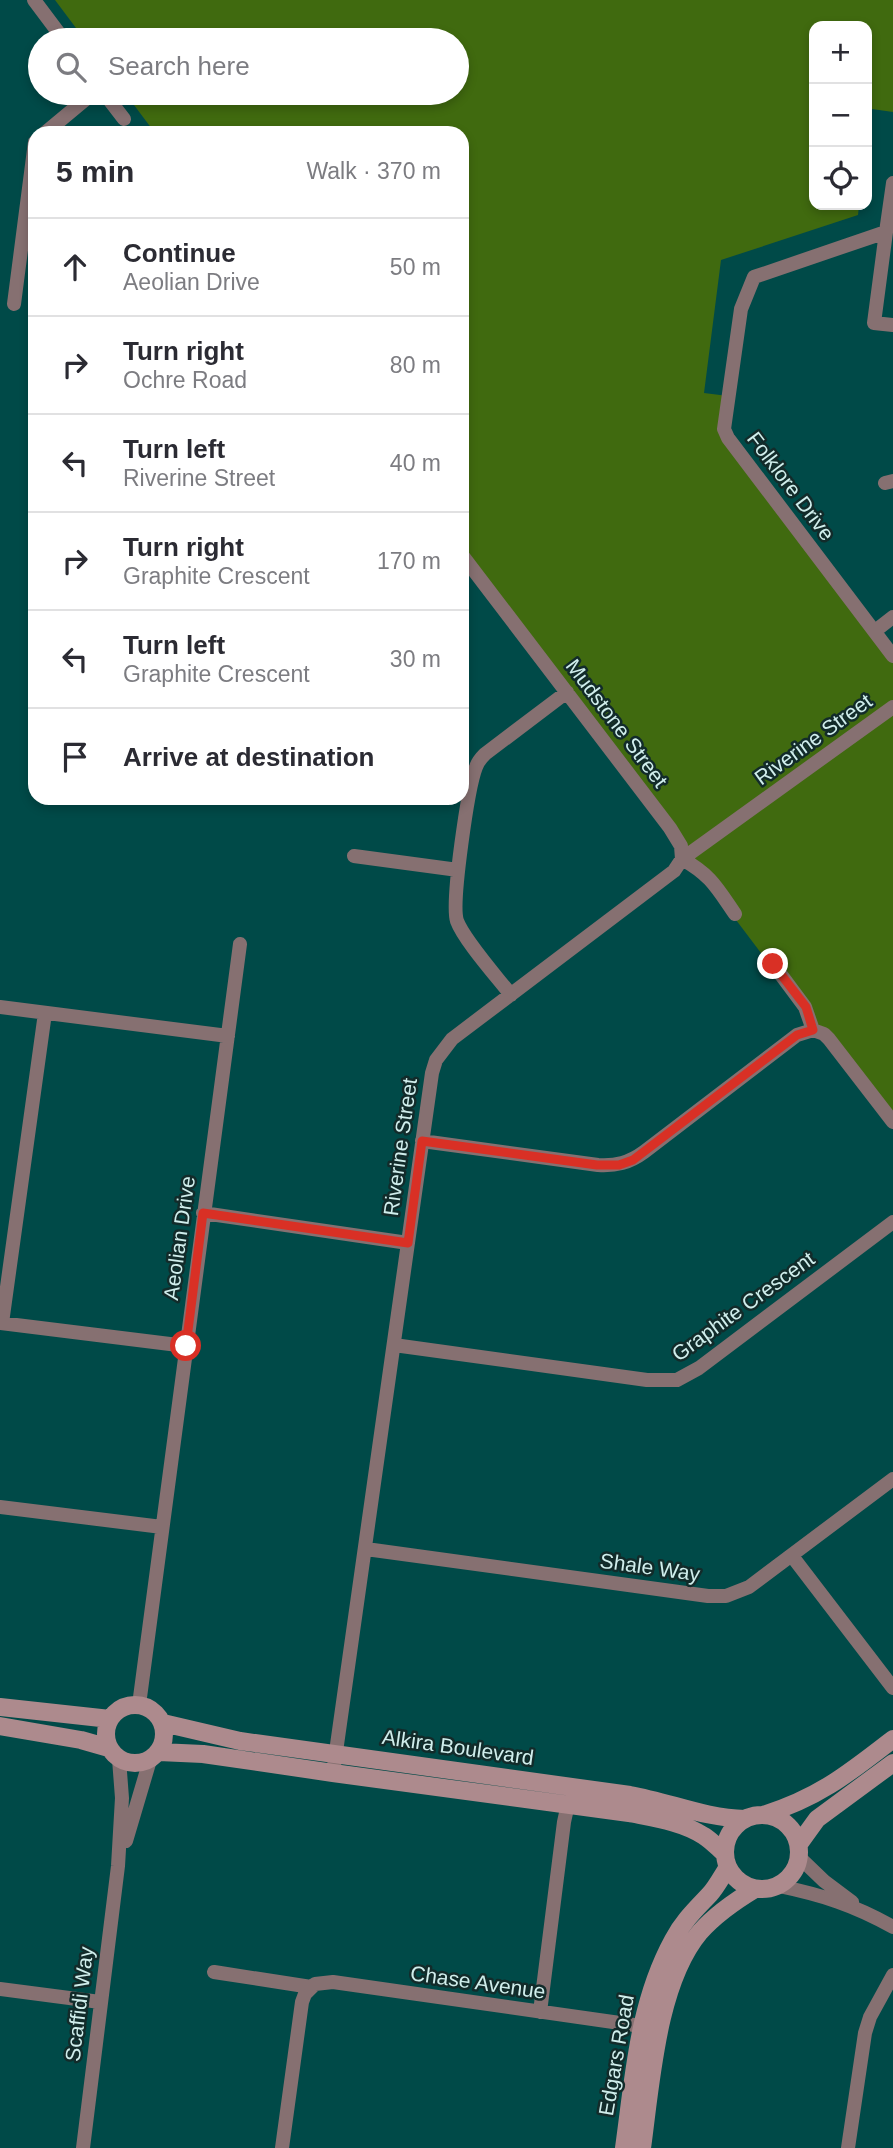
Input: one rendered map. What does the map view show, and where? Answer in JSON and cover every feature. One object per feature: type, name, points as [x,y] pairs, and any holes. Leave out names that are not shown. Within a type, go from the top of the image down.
[{"type":"street","points":[[34,0],[55,28]]},
{"type":"street","points":[[53,126],[79,105]]},
{"type":"street","points":[[113,105],[124,119]]},
{"type":"street","points":[[893,183],[874,323],[893,325]]},
{"type":"street","points":[[14,304],[28,196]]},
{"type":"street","name":"Folklore Drive","points":[[886,232],[754,277],[741,309],[723,429],[893,656]]},
{"type":"street","name":"Mudstone Street","points":[[469,564],[670,828],[681,846],[682,859]]},
{"type":"street","points":[[875,631],[893,617]]},
{"type":"street","points":[[469,802],[479,760],[567,692]]},
{"type":"street","name":"Riverine Street","points":[[333,1773],[422,1141],[436,1060],[453,1039],[674,871],[682,859],[893,707]]},
{"type":"street","points":[[468,805],[455,898],[457,922],[511,995]]},
{"type":"street","points":[[354,856],[458,870]]},
{"type":"street","points":[[682,859],[700,869],[710,879],[735,914]]},
{"type":"street","name":"Aeolian Drive","points":[[139,1705],[240,944]]},
{"type":"street","points":[[773,964],[806,1007],[813,1030]]},
{"type":"street","points":[[0,1007],[228,1035]]},
{"type":"street","points":[[45,1013],[1,1323],[186,1346]]},
{"type":"street","points":[[422,1141],[597,1165],[619,1165],[633,1160],[797,1035],[813,1030],[829,1039],[893,1122]]},
{"type":"street","points":[[203,1213],[408,1243]]},
{"type":"street","name":"Graphite Crescent","points":[[394,1345],[648,1380],[677,1380],[699,1368],[893,1222]]},
{"type":"street","name":"Shale Way","points":[[366,1549],[708,1596],[726,1596],[749,1587],[893,1479]]},
{"type":"street","points":[[0,1507],[162,1527]]},
{"type":"street","points":[[792,1556],[893,1688]]},
{"type":"street","points":[[0,1726],[81,1740],[134,1764],[154,1756],[163,1743],[163,1723],[151,1709],[139,1705],[124,1707],[110,1719],[106,1738],[114,1754]]},
{"type":"street","points":[[0,1707],[110,1719]]},
{"type":"street","name":"Alkira Boulevard","points":[[163,1723],[240,1741],[630,1795],[670,1803],[714,1817],[754,1817]]},
{"type":"street","points":[[864,1911],[816,1894],[779,1886],[755,1889],[738,1881],[726,1861],[728,1836],[735,1826],[754,1817],[803,1802],[831,1786],[893,1739]]},
{"type":"street","name":"Scaffidi Way","points":[[83,2148],[118,1866],[122,1798],[114,1754]]},
{"type":"street","name":"Alkira Boulevard","points":[[154,1756],[203,1754],[629,1813],[680,1825],[705,1836],[726,1861]]},
{"type":"street","name":"Scaffidi Way","points":[[118,1866],[154,1756]]},
{"type":"street","points":[[779,1886],[793,1874],[799,1851],[817,1819],[893,1763]]},
{"type":"street","points":[[540,2012],[568,1804]]},
{"type":"street","points":[[754,1817],[775,1818],[786,1824],[794,1833],[799,1851],[824,1881],[864,1911],[893,1927]]},
{"type":"street","name":"Edgars Road","points":[[624,2148],[641,2026],[653,1983],[674,1938],[686,1919],[713,1891],[726,1861]]},
{"type":"street","name":"Edgars Road","points":[[642,2148],[660,2028],[676,1975],[698,1934],[729,1905],[755,1889]]},
{"type":"street","name":"Chase Avenue","points":[[214,1972],[311,1987],[322,1982],[333,1982],[641,2026]]},
{"type":"street","points":[[848,2148],[865,2033],[870,2017],[893,1975]]},
{"type":"street","points":[[282,2148],[302,2002],[311,1987]]},
{"type":"street","points":[[0,1989],[100,2002]]},
{"type":"green space","points":[[55,0],[893,0],[893,112],[872,109],[872,21],[809,21],[809,210],[858,210],[858,215],[721,260],[704,393],[728,396],[724,429],[893,655],[893,1128],[469,566],[469,126],[150,126],[134,105],[469,105],[469,28],[76,28]]},
{"type":"route","points":[[186,1346],[203,1213],[408,1243],[422,1141],[597,1165],[619,1165],[633,1160],[797,1035],[813,1030],[806,1007],[773,964]]}]
